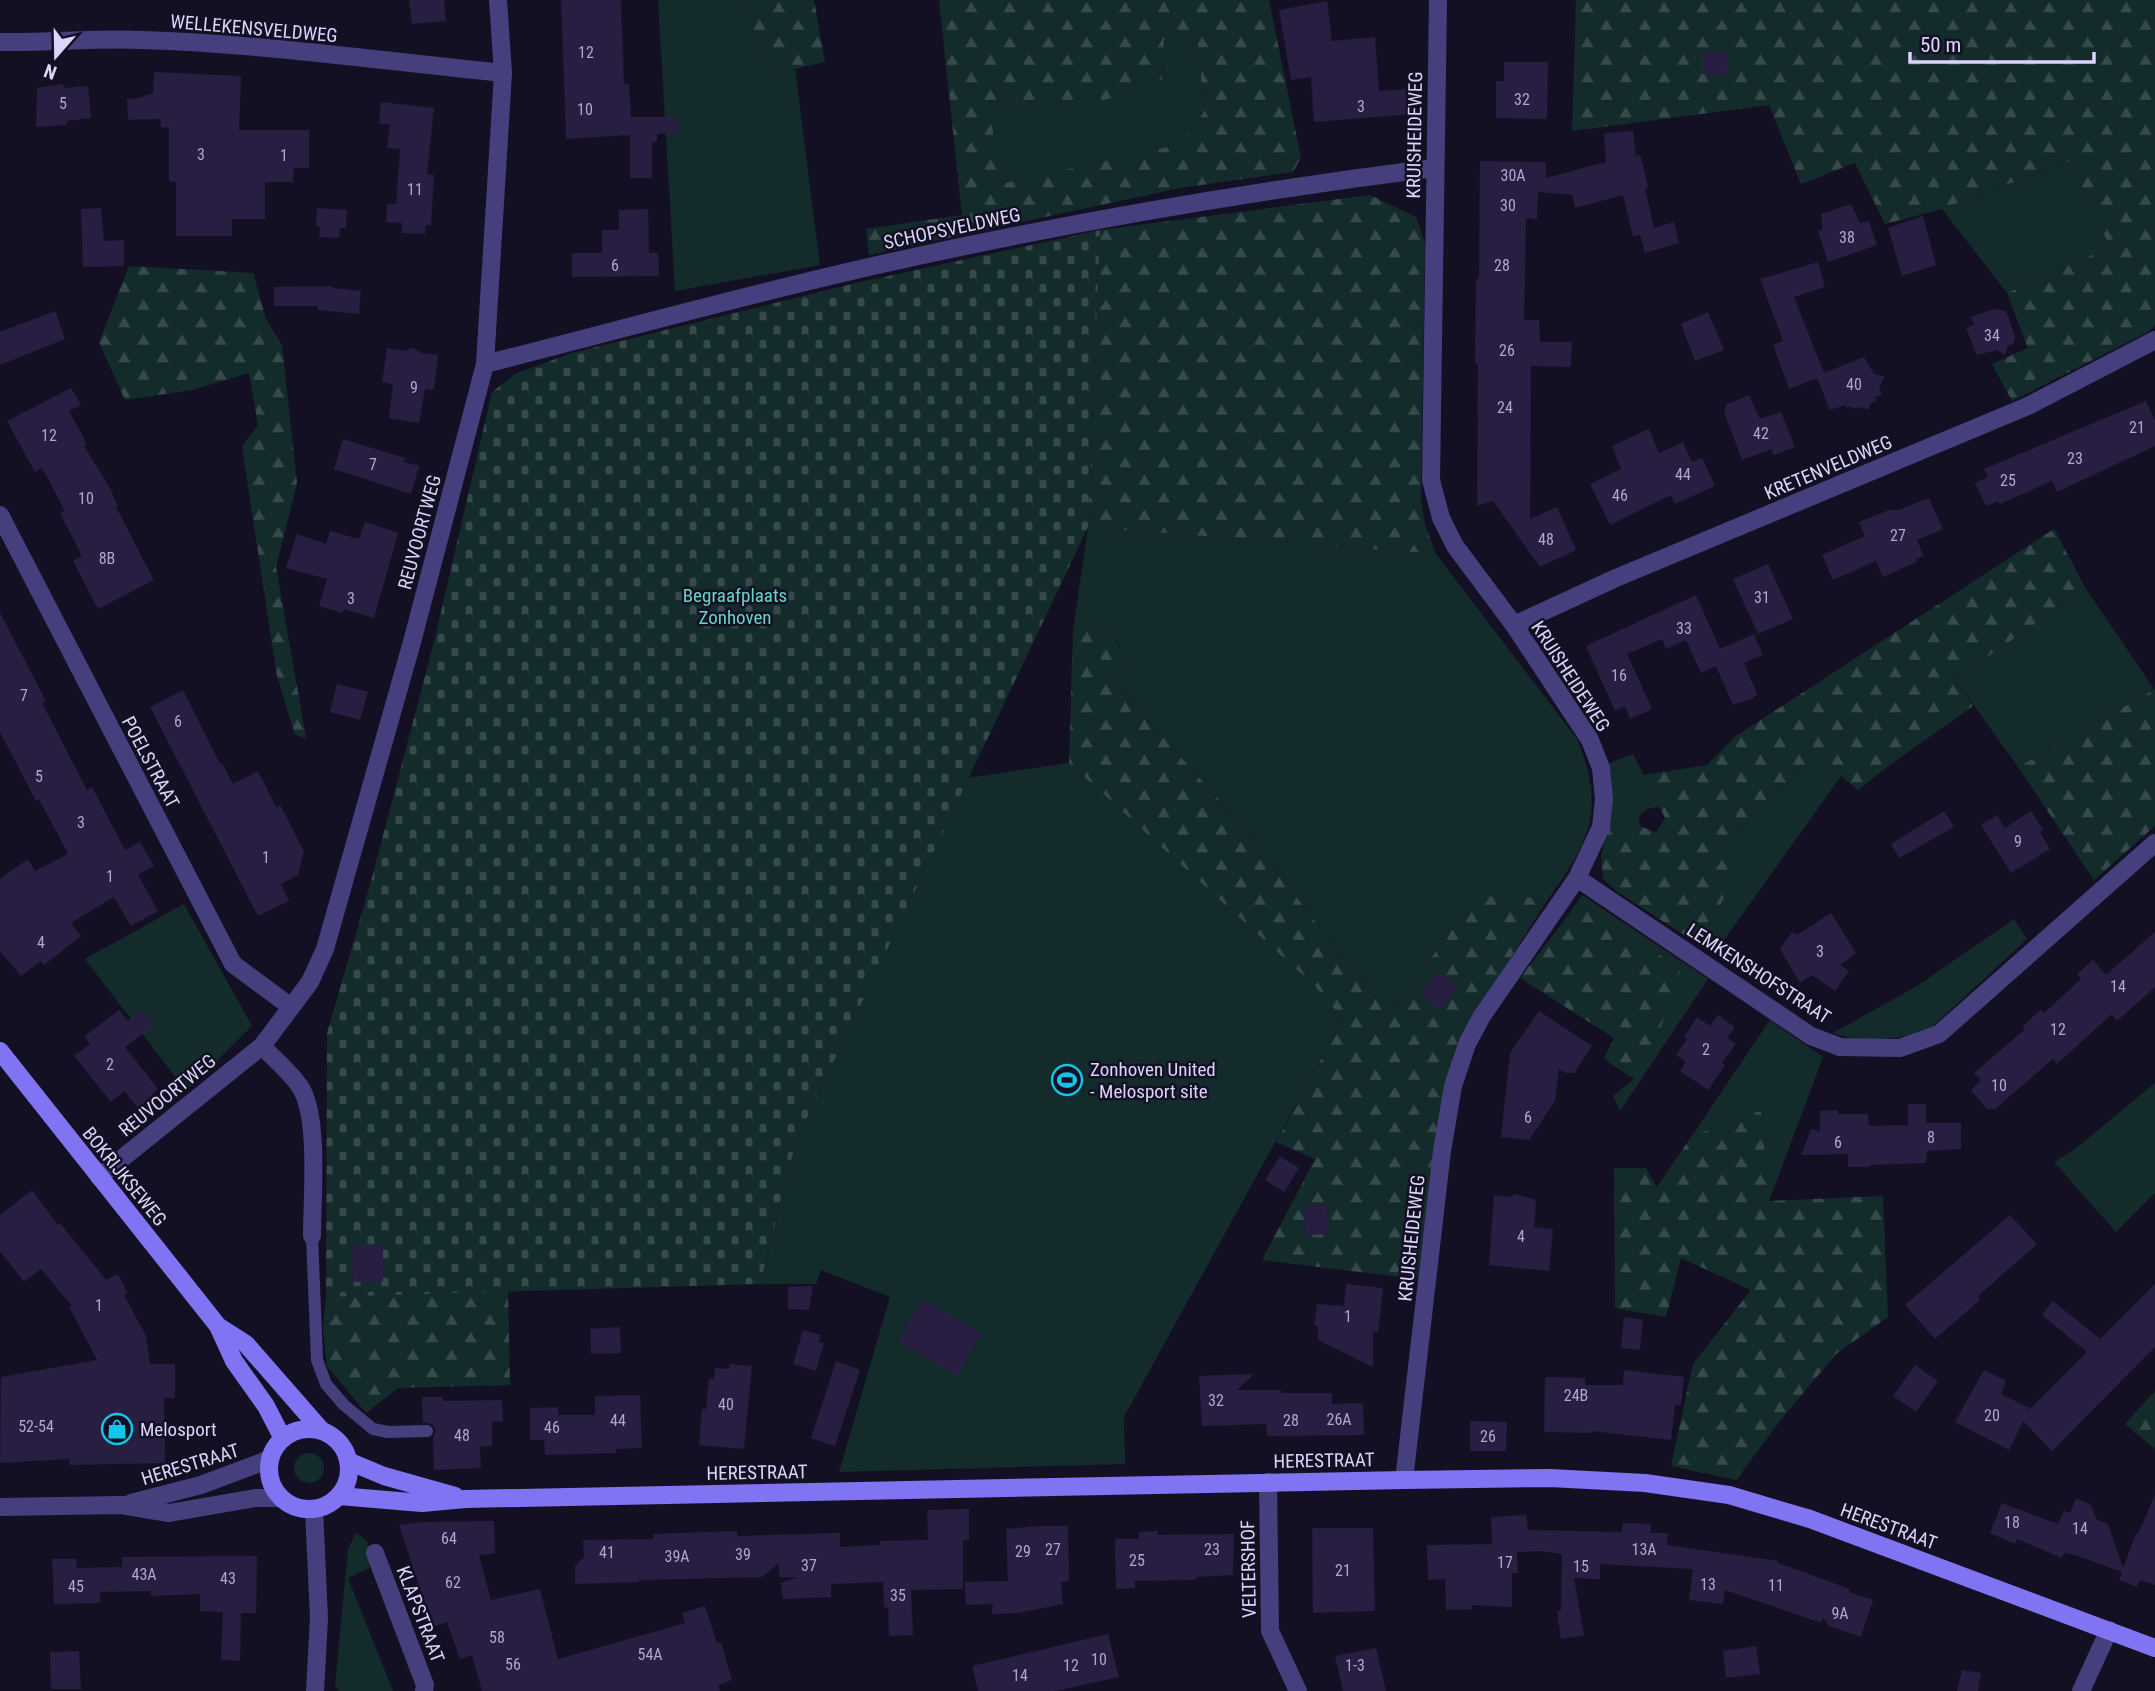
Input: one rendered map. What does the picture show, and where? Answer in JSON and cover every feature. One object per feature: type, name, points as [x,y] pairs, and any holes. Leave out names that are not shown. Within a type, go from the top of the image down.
[{"type":"street","name":"REUVOORTWEG","points":[[99,1177],[262,1046],[310,982],[325,949],[412,642],[485,364],[503,74],[498,0]]},
{"type":"street","name":"KRUISHEIDEWEG","points":[[1405,1480],[1442,1151],[1453,1086],[1466,1044],[1482,1016],[1577,878],[1601,827],[1604,799],[1601,768],[1590,740],[1514,625],[1455,546],[1441,518],[1431,480],[1438,0]]},
{"type":"street","name":"WELLEKENSVELDWEG","points":[[0,41],[42,43],[141,40],[201,43],[503,74]]},
{"type":"street","name":"SCHOPSVELDWEG","points":[[485,364],[890,262],[1091,220],[1294,185],[1434,168]]},
{"type":"street","name":"KRETENVELDWEG","points":[[1514,625],[1616,578],[2028,406],[2155,340]]},
{"type":"street","name":"POELSTRAAT","points":[[0,515],[233,964],[291,1007]]},
{"type":"street","name":"LEMKENSHOFSTRAAT","points":[[1577,878],[1811,1036],[1840,1047],[1900,1048],[1939,1034],[2155,843]]},
{"type":"street","points":[[262,1046],[303,1092],[313,1130],[312,1236]]},
{"type":"street","name":"BOKRIJKSEWEG","points":[[0,1051],[218,1326],[234,1361],[266,1406],[283,1439]]},
{"type":"street","name":"BOKRIJKSEWEG","points":[[218,1326],[246,1345],[322,1432]]},
{"type":"street","points":[[295,1432],[322,1432],[334,1438],[343,1448],[349,1474],[345,1486],[338,1496],[323,1507],[314,1509],[291,1505],[281,1498],[270,1480],[270,1459],[283,1439],[295,1432]]},
{"type":"street","name":"HERESTRAAT","points":[[121,1505],[201,1485],[270,1459]]},
{"type":"street","name":"HERESTRAAT","points":[[348,1461],[384,1476],[465,1499]]},
{"type":"street","name":"HERESTRAAT","points":[[338,1496],[422,1503],[465,1499],[1268,1482],[1550,1478],[1645,1483],[1729,1495],[1810,1518],[2155,1648]]},
{"type":"street","name":"VELTERSHOF","points":[[1268,1482],[1270,1631],[1298,1691]]},
{"type":"street","name":"HERESTRAAT","points":[[0,1507],[121,1505],[169,1513],[255,1498],[281,1498]]},
{"type":"street","points":[[314,1509],[319,1618],[315,1691]]},
{"type":"street","name":"KLAPSTRAAT","points":[[375,1553],[425,1685],[424,1691]]},
{"type":"street","points":[[2081,1691],[2109,1630]]},
{"type":"lane","points":[[312,1236],[317,1360],[326,1384],[344,1405],[373,1429],[388,1432],[427,1431]]},
{"type":"green space","points":[[658,0],[744,0],[768,75],[795,69],[820,265],[675,291]]},
{"type":"green space","points":[[744,0],[814,0],[825,62],[768,75]]},
{"type":"green space","points":[[939,0],[1269,0],[1301,158],[1293,172],[1180,188],[869,255],[866,229],[962,215]],"holes":[[[1197,34],[1204,112],[1180,144],[1001,184],[989,106],[1092,104],[1146,87],[1162,79],[1164,39]]]},
{"type":"green space","points":[[1576,0],[2155,0],[2155,325],[2148,332],[2012,401],[1992,364],[2028,348],[2007,293],[2110,247],[2070,161],[1942,209],[1885,224],[1855,163],[1801,184],[1769,105],[1572,131]]},
{"type":"green space","points":[[1197,33],[1204,112],[1180,144],[1001,185],[988,106],[1091,104],[1162,79],[1164,39]]},
{"type":"green space","points":[[2070,161],[2110,247],[2007,293],[1942,209]]},
{"type":"green space","points":[[1370,195],[1416,217],[1425,243],[1421,500],[1425,525],[1436,554],[1088,527],[1100,230]]},
{"type":"green space","name":"Begraafplaats Zonhoven","points":[[1100,230],[1088,527],[796,1141],[760,1284],[326,1297],[327,1033],[370,885],[434,642],[492,392],[517,373],[572,353],[856,283]]},
{"type":"green space","points":[[129,266],[253,273],[266,319],[282,345],[297,483],[276,567],[306,738],[295,735],[277,676],[242,447],[258,425],[249,373],[192,390],[125,400],[99,342]]},
{"type":"green space","points":[[1088,527],[1436,554],[1577,739],[1586,765],[1592,808],[1588,827],[1572,864],[1544,905],[1536,899],[1466,910],[1389,1016],[1232,814],[1115,684],[1124,663],[1119,644],[1099,622],[1073,630]]},
{"type":"green space","points":[[2054,529],[2086,589],[1955,679],[1973,706],[1858,790],[1841,776],[1822,751],[1721,844],[1745,861],[1698,944],[1619,893],[1603,879],[1601,856],[1610,816],[1656,832],[1665,818],[1644,775],[1707,765],[1736,736]]},
{"type":"green space","points":[[2086,589],[2154,689],[2018,767],[1955,679]]},
{"type":"green space","points":[[1099,622],[1119,645],[1124,663],[1115,684],[1232,814],[1389,1016],[1466,910],[1486,897],[1515,894],[1536,899],[1544,905],[1458,1041],[1444,1087],[1417,1279],[1262,1260],[1315,1159],[1276,1142],[1343,1019],[1315,986],[1069,763],[1073,630]]},
{"type":"green space","points":[[2155,689],[2155,826],[2094,880],[2018,767]]},
{"type":"green space","points":[[1823,750],[1841,776],[1714,954],[1698,944],[1744,862],[1721,844]]},
{"type":"green space","points":[[1633,754],[1660,807],[1650,808],[1640,815],[1640,828],[1610,816],[1608,764]]},
{"type":"green space","name":"Zonhoven United - Melosport site","points":[[1069,763],[1258,933],[1331,992],[1343,1019],[1124,1417],[1125,1464],[839,1472],[890,1297],[821,1270],[816,1284],[760,1284],[796,1141],[968,778]]},
{"type":"green space","points":[[1582,895],[1708,979],[1620,1111],[1613,1096],[1634,1079],[1681,969],[1599,914],[1583,907],[1569,914]]},
{"type":"green space","points":[[184,904],[252,1026],[186,1091],[85,959]]},
{"type":"green space","points":[[1583,907],[1599,914],[1681,969],[1655,1044],[1634,1079],[1604,1059],[1614,1038],[1520,978],[1569,914]]},
{"type":"green space","points":[[2014,919],[2027,939],[1931,1028],[1882,1039],[1856,1038],[1833,1033],[1917,986]]},
{"type":"green space","points":[[1770,1020],[1823,1057],[1769,1201],[1737,1111],[1709,1130],[1693,1134]]},
{"type":"green space","points":[[2155,1083],[2155,1193],[2116,1232],[2054,1162],[2075,1149]]},
{"type":"green space","points":[[1737,1111],[1761,1112],[1769,1201],[1883,1196],[1888,1317],[1836,1354],[1783,1417],[1736,1480],[1671,1466],[1693,1364],[1751,1290],[1681,1258],[1666,1317],[1615,1308],[1614,1168],[1646,1168],[1657,1187],[1693,1134],[1709,1130]]},
{"type":"green space","points":[[508,1291],[510,1385],[398,1388],[366,1413],[327,1366],[323,1328],[326,1297]]},
{"type":"green space","points":[[2155,1391],[2155,1449],[2125,1424]]},
{"type":"green space","points":[[309,1453],[315,1454],[323,1462],[323,1474],[315,1482],[309,1483],[303,1482],[295,1474],[294,1468],[295,1462],[303,1454]]},
{"type":"green space","points":[[356,1533],[367,1541],[373,1555],[369,1568],[348,1578],[393,1691],[339,1691],[335,1685],[348,1549]]},
{"type":"building","points":[[409,0],[444,0],[446,21],[412,24]]},
{"type":"building","points":[[561,0],[621,0],[624,84],[629,84],[631,117],[677,117],[678,133],[657,134],[657,141],[652,143],[652,178],[630,178],[630,135],[566,139]]},
{"type":"building","points":[[1327,1],[1332,41],[1375,37],[1379,91],[1408,89],[1410,114],[1314,122],[1311,77],[1291,80],[1279,10]]},
{"type":"building","points":[[1702,52],[1727,52],[1727,74],[1702,74]]},
{"type":"building","points":[[1504,62],[1548,62],[1547,119],[1496,118],[1496,81],[1504,81]]},
{"type":"building","points":[[154,72],[241,76],[239,130],[309,130],[309,168],[294,168],[293,182],[265,182],[265,219],[232,219],[232,236],[176,236],[176,182],[169,181],[169,127],[161,128],[160,119],[128,120],[127,99],[153,93]]},
{"type":"building","points":[[63,84],[64,88],[88,86],[91,118],[67,121],[66,125],[36,127],[37,88]]},
{"type":"building","points":[[381,102],[434,108],[427,174],[434,175],[431,225],[426,225],[425,234],[402,233],[402,223],[386,222],[387,204],[396,204],[400,149],[387,148],[390,125],[379,123]]},
{"type":"building","points":[[1633,131],[1636,156],[1640,155],[1648,187],[1645,188],[1654,228],[1674,222],[1679,243],[1645,253],[1640,235],[1633,236],[1623,195],[1575,208],[1572,195],[1538,192],[1537,219],[1526,218],[1524,320],[1539,320],[1540,342],[1572,342],[1571,367],[1531,366],[1530,519],[1557,507],[1576,550],[1540,567],[1493,501],[1477,506],[1478,364],[1475,364],[1480,161],[1546,162],[1546,178],[1606,162],[1604,133]]},
{"type":"building","points":[[1851,204],[1860,223],[1869,221],[1877,245],[1828,262],[1818,231],[1823,229],[1821,214]]},
{"type":"building","points":[[101,208],[104,241],[124,240],[124,266],[83,267],[81,209]]},
{"type":"building","points":[[317,208],[347,210],[346,228],[340,228],[339,238],[319,237],[320,227],[316,226]]},
{"type":"building","points":[[648,209],[649,253],[658,253],[659,276],[572,277],[572,253],[602,253],[602,230],[619,230],[619,210]]},
{"type":"building","points":[[1923,216],[1936,265],[1902,276],[1888,228]]},
{"type":"building","points":[[1818,262],[1825,287],[1794,297],[1824,373],[1864,357],[1874,374],[1885,377],[1879,386],[1882,394],[1875,397],[1877,400],[1871,403],[1868,410],[1861,407],[1847,408],[1845,405],[1830,410],[1817,378],[1789,389],[1773,345],[1783,341],[1760,279]]},
{"type":"building","points":[[333,286],[361,291],[359,314],[318,310],[318,306],[274,306],[274,287]]},
{"type":"building","points":[[1994,309],[2006,311],[2015,336],[2014,343],[2008,346],[2005,355],[1997,350],[1977,355],[1966,328],[1974,325],[1971,317]]},
{"type":"building","points":[[55,311],[65,339],[0,365],[0,332]]},
{"type":"building","points":[[1708,312],[1724,350],[1695,361],[1681,324]]},
{"type":"building","points":[[387,348],[403,351],[413,348],[422,353],[438,355],[434,390],[425,389],[419,423],[389,418],[393,384],[382,382]]},
{"type":"building","points":[[71,388],[81,405],[69,411],[87,444],[84,446],[113,493],[118,506],[116,507],[154,580],[98,609],[73,561],[82,556],[60,513],[65,511],[42,468],[35,472],[7,421]]},
{"type":"building","points":[[1749,395],[1760,419],[1781,412],[1795,447],[1774,455],[1771,449],[1742,460],[1724,412],[1727,404]]},
{"type":"building","points":[[2146,401],[2155,421],[2155,446],[2057,492],[2052,481],[2000,504],[1998,501],[1986,506],[1975,483],[1988,477],[1984,469]]},
{"type":"building","points":[[1649,429],[1659,453],[1683,442],[1692,462],[1702,458],[1715,486],[1675,504],[1671,495],[1610,525],[1590,484],[1621,469],[1612,446]]},
{"type":"building","points":[[343,439],[405,458],[404,462],[419,466],[411,494],[334,469]]},
{"type":"building","points":[[1929,498],[1943,529],[1917,540],[1924,556],[1916,559],[1917,562],[1883,577],[1876,561],[1833,580],[1822,555],[1865,536],[1859,522]]},
{"type":"building","points":[[365,522],[398,533],[374,618],[344,609],[342,613],[319,606],[327,579],[286,568],[297,534],[326,544],[330,531],[359,539]]},
{"type":"building","points":[[1768,564],[1793,619],[1758,634],[1733,579]]},
{"type":"building","points":[[1696,595],[1720,649],[1754,634],[1763,655],[1744,663],[1757,694],[1752,699],[1733,705],[1716,666],[1701,673],[1686,640],[1666,649],[1662,639],[1627,654],[1652,709],[1630,719],[1625,706],[1615,711],[1586,646]]},
{"type":"building","points":[[0,613],[46,701],[42,703],[87,790],[92,787],[125,850],[140,842],[154,866],[138,875],[158,911],[131,926],[114,897],[71,923],[81,936],[44,965],[41,961],[21,976],[0,951],[0,879],[28,859],[35,871],[68,854],[39,799],[36,801],[0,732]]},
{"type":"building","points":[[337,684],[368,692],[360,720],[330,712]]},
{"type":"building","points":[[183,690],[233,784],[258,771],[276,807],[280,805],[304,851],[298,875],[281,884],[289,901],[258,916],[150,707]]},
{"type":"building","points":[[1944,811],[1954,827],[1899,858],[1891,844]]},
{"type":"building","points":[[2031,811],[2043,830],[2040,832],[2050,849],[2011,873],[1981,825],[1997,815],[2005,828]]},
{"type":"building","points":[[1831,913],[1856,953],[1840,965],[1849,971],[1835,991],[1812,975],[1800,983],[1780,949],[1792,932],[1797,935]]},
{"type":"building","points":[[2155,932],[2155,987],[2117,1021],[2112,1014],[2057,1064],[2053,1059],[1995,1109],[1987,1109],[1971,1090],[1981,1080],[1974,1073],[2025,1029],[2023,1026],[2041,1009],[2044,1013],[2081,979],[2077,974],[2093,960],[2106,975]]},
{"type":"building","points":[[1438,971],[1458,986],[1440,1010],[1420,994]]},
{"type":"building","points":[[142,1009],[154,1025],[125,1047],[158,1089],[138,1108],[124,1091],[111,1102],[74,1056],[90,1044],[85,1036],[119,1010],[128,1021]]},
{"type":"building","points":[[1539,1011],[1592,1046],[1574,1073],[1559,1069],[1555,1101],[1529,1140],[1501,1137],[1510,1053]]},
{"type":"building","points":[[1718,1015],[1735,1027],[1727,1038],[1736,1044],[1708,1090],[1680,1071],[1686,1062],[1676,1055],[1697,1017],[1710,1026]]},
{"type":"building","points":[[1908,1104],[1926,1104],[1926,1123],[1961,1123],[1961,1149],[1927,1151],[1926,1163],[1870,1167],[1848,1167],[1848,1154],[1801,1155],[1811,1129],[1820,1132],[1820,1111],[1838,1110],[1838,1114],[1868,1114],[1869,1126],[1908,1125]]},
{"type":"building","points":[[1280,1156],[1299,1168],[1284,1192],[1265,1180]]},
{"type":"building","points":[[32,1190],[58,1225],[60,1223],[106,1280],[118,1274],[128,1293],[124,1295],[146,1336],[150,1364],[175,1364],[175,1398],[164,1398],[165,1463],[69,1465],[69,1459],[0,1463],[1,1377],[97,1360],[69,1307],[72,1306],[41,1269],[24,1282],[0,1251],[0,1215]]},
{"type":"building","points":[[1515,1194],[1536,1200],[1534,1227],[1553,1229],[1549,1271],[1489,1265],[1494,1195],[1510,1197]]},
{"type":"building","points":[[1327,1205],[1328,1234],[1305,1235],[1304,1206]]},
{"type":"building","points":[[2010,1215],[2037,1244],[1978,1296],[1980,1300],[1935,1339],[1905,1305]]},
{"type":"building","points":[[383,1245],[383,1281],[353,1282],[352,1246]]},
{"type":"building","points":[[1346,1284],[1383,1288],[1378,1332],[1373,1331],[1373,1367],[1318,1340],[1318,1326],[1314,1326],[1317,1304],[1344,1306]]},
{"type":"building","points":[[2155,1284],[2155,1347],[2052,1451],[2023,1421],[2009,1450],[1955,1422],[1984,1370],[2006,1381],[2001,1394],[2029,1408],[2027,1412],[2087,1352],[2042,1315],[2053,1301],[2100,1339]]},
{"type":"building","points":[[813,1286],[809,1310],[788,1309],[788,1287]]},
{"type":"building","points":[[922,1299],[981,1333],[957,1376],[898,1341]]},
{"type":"building","points":[[1624,1317],[1643,1320],[1640,1350],[1621,1348]]},
{"type":"building","points":[[620,1327],[621,1353],[591,1354],[590,1329]]},
{"type":"building","points":[[803,1330],[820,1335],[819,1342],[824,1343],[816,1371],[793,1364]]},
{"type":"building","points":[[836,1361],[860,1370],[835,1446],[811,1438]]},
{"type":"building","points":[[730,1364],[752,1366],[744,1449],[699,1445],[702,1409],[706,1409],[709,1379],[714,1379],[715,1368],[729,1369]]},
{"type":"building","points":[[1915,1365],[1938,1381],[1916,1412],[1893,1396]]},
{"type":"building","points":[[1624,1370],[1684,1377],[1681,1405],[1675,1405],[1671,1440],[1591,1431],[1544,1432],[1545,1377],[1585,1378],[1585,1385],[1623,1385]]},
{"type":"building","points":[[1254,1374],[1237,1390],[1332,1393],[1332,1404],[1363,1403],[1364,1435],[1267,1436],[1266,1424],[1202,1426],[1199,1376]]},
{"type":"building","points":[[640,1395],[642,1448],[616,1449],[616,1453],[545,1455],[544,1440],[530,1440],[530,1408],[558,1407],[558,1415],[595,1415],[595,1396]]},
{"type":"building","points":[[422,1397],[442,1397],[443,1401],[502,1400],[503,1421],[492,1422],[492,1446],[480,1447],[481,1468],[434,1470],[433,1438],[436,1430],[432,1424],[423,1422]]},
{"type":"building","points":[[1470,1421],[1507,1422],[1506,1451],[1470,1451]]},
{"type":"building","points":[[2155,1495],[2155,1585],[2140,1580],[2137,1587],[2119,1580],[2122,1572],[2075,1555],[2064,1553],[2062,1558],[2017,1539],[2015,1544],[1990,1533],[2002,1503],[2058,1524],[2064,1511],[2070,1513],[2076,1498],[2090,1504],[2097,1520],[2108,1524],[2123,1568],[2136,1533],[2138,1534]]},
{"type":"building","points":[[969,1509],[969,1540],[963,1541],[963,1589],[911,1590],[913,1635],[889,1636],[883,1582],[831,1584],[831,1597],[783,1599],[781,1583],[798,1577],[780,1577],[778,1564],[762,1577],[575,1584],[575,1566],[584,1557],[583,1540],[653,1539],[653,1534],[737,1531],[737,1536],[840,1533],[840,1547],[880,1545],[880,1541],[928,1540],[927,1510]]},
{"type":"building","points":[[1526,1515],[1528,1530],[1622,1532],[1623,1523],[1651,1524],[1650,1533],[1668,1533],[1667,1545],[1778,1561],[1873,1600],[1861,1637],[1829,1626],[1823,1618],[1822,1623],[1725,1590],[1723,1604],[1689,1600],[1693,1569],[1600,1564],[1600,1579],[1574,1578],[1584,1635],[1561,1639],[1557,1611],[1561,1610],[1562,1554],[1541,1551],[1517,1552],[1518,1573],[1512,1573],[1512,1607],[1472,1605],[1472,1609],[1446,1610],[1445,1579],[1428,1580],[1427,1545],[1492,1544],[1491,1517]]},
{"type":"building","points":[[494,1521],[495,1554],[479,1555],[491,1600],[540,1589],[558,1659],[685,1623],[682,1613],[705,1606],[717,1643],[721,1642],[732,1680],[718,1685],[720,1691],[482,1691],[472,1655],[460,1659],[447,1622],[433,1627],[399,1525]]},
{"type":"building","points":[[1068,1526],[1069,1581],[1061,1582],[1063,1604],[1018,1613],[992,1614],[993,1604],[966,1605],[965,1582],[1008,1581],[1006,1529]]},
{"type":"building","points":[[1312,1528],[1373,1528],[1375,1611],[1313,1613]]},
{"type":"building","points":[[1158,1531],[1158,1535],[1234,1534],[1233,1575],[1196,1577],[1196,1580],[1135,1581],[1135,1588],[1116,1589],[1115,1539],[1139,1539],[1139,1532]]},
{"type":"building","points":[[257,1556],[256,1613],[241,1613],[240,1661],[221,1660],[223,1612],[200,1611],[200,1594],[151,1596],[150,1591],[100,1592],[100,1603],[54,1604],[52,1559],[76,1559],[77,1568],[122,1567],[122,1557]]},
{"type":"building","points":[[1108,1634],[1119,1677],[1055,1691],[978,1691],[972,1666]]},
{"type":"building","points":[[1756,1646],[1760,1674],[1726,1678],[1723,1651]]},
{"type":"building","points":[[1376,1648],[1386,1691],[1343,1691],[1335,1656]]},
{"type":"building","points":[[79,1651],[81,1689],[51,1689],[50,1652]]},
{"type":"building","points":[[1962,1670],[1981,1673],[1978,1691],[1957,1691]]},
{"type":"place","name":"Zonhoven United - Melosport site","points":[[1067,1080]]},
{"type":"place","name":"Melosport","points":[[117,1429]]}]
